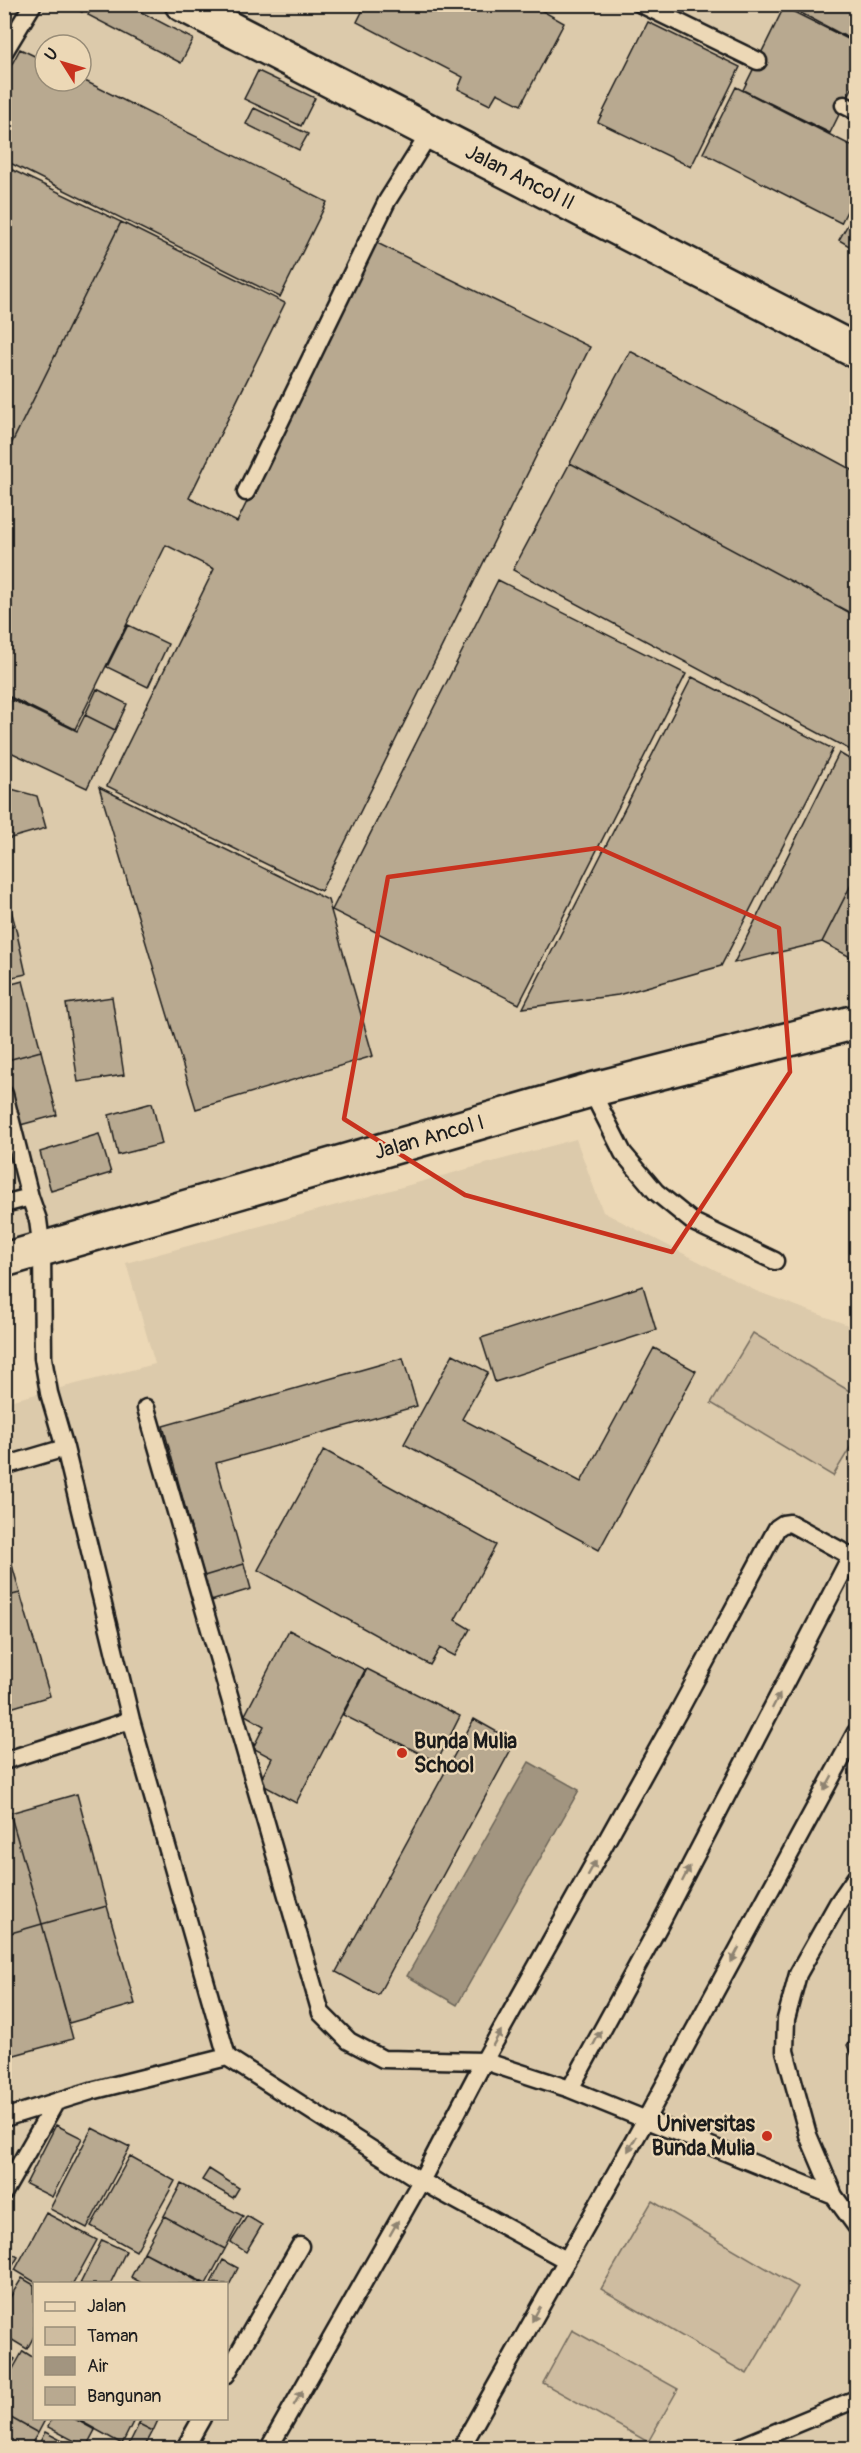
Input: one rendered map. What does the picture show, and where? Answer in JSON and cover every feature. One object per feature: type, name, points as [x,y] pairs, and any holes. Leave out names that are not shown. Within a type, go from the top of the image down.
[{"type":"street","name":"Jalan Ancol II","points":[[182,4],[856,351]]},
{"type":"street","name":"Jalan Ancol I","points":[[4,1260],[591,1090],[856,1022]]},
{"type":"lane","points":[[4,52],[33,4]]},
{"type":"lane","points":[[641,4],[758,61]]},
{"type":"lane","points":[[246,492],[387,201],[431,131]]},
{"type":"lane","points":[[591,1090],[623,1153],[656,1192],[693,1222],[775,1261]]},
{"type":"lane","points":[[4,1094],[38,1220],[42,1250],[43,1358],[50,1393],[131,1719],[227,2057],[421,2181],[566,2260]]},
{"type":"lane","points":[[4,1204],[30,1197]]},
{"type":"lane","points":[[146,1408],[321,2013],[349,2041],[383,2059],[483,2061],[570,2089],[834,2196]]},
{"type":"lane","points":[[4,1466],[65,1448]]},
{"type":"lane","points":[[269,2448],[421,2181],[483,2061],[681,1707],[777,1528],[790,1523],[854,1558],[570,2089]]},
{"type":"lane","points":[[4,1761],[131,1719]]},
{"type":"lane","points":[[461,2448],[645,2121],[856,1732]]},
{"type":"lane","points":[[856,1877],[838,1903],[798,1974],[786,2019],[785,2051],[808,2135],[834,2196],[856,2226]]},
{"type":"lane","points":[[4,2118],[91,2091],[227,2057]]},
{"type":"lane","points":[[4,2192],[55,2103]]},
{"type":"lane","points":[[228,2372],[300,2246]]},
{"type":"lane","points":[[738,2448],[856,2399]]},
{"type":"lane","points":[[185,2448],[201,2420]]},
{"type":"highlighted area","points":[[598,848],[779,928],[790,1072],[672,1252],[465,1195],[344,1119],[388,877]]},
{"type":"shaded area","points":[[5,5],[856,5],[856,1038],[5,1244]]},
{"type":"shaded area","points":[[576,1139],[603,1212],[756,1291],[856,1328],[856,2448],[5,2448],[5,1402],[155,1364],[126,1263]]},
{"type":"green space","points":[[753,1333],[856,1395],[856,1438],[833,1476],[711,1403]]},
{"type":"green space","points":[[652,2201],[798,2287],[747,2374],[601,2289]]},
{"type":"green space","points":[[572,2330],[678,2389],[648,2442],[543,2383]]},
{"type":"water","points":[[529,1762],[579,1790],[457,2005],[407,1976]]},
{"type":"building","points":[[67,4],[86,4],[82,12]]},
{"type":"building","points":[[94,4],[126,4],[193,39],[181,63],[88,15]]},
{"type":"building","points":[[366,4],[541,4],[539,9],[564,23],[521,105],[497,93],[490,105],[458,89],[463,77],[357,22]]},
{"type":"building","points":[[784,4],[856,4],[856,42]]},
{"type":"building","points":[[784,7],[856,43],[856,80],[830,133],[743,90]]},
{"type":"building","points":[[648,22],[740,67],[691,167],[598,122]]},
{"type":"building","points":[[20,49],[33,55],[33,93],[93,93],[93,85],[327,202],[280,297],[4,160],[4,79]]},
{"type":"building","points":[[258,71],[315,98],[301,126],[244,99]]},
{"type":"building","points":[[736,87],[856,148],[856,193],[841,223],[703,153]]},
{"type":"building","points":[[254,108],[308,134],[299,150],[246,124]]},
{"type":"building","points":[[4,166],[121,222],[4,459]]},
{"type":"building","points":[[851,219],[856,222],[856,250],[839,240]]},
{"type":"building","points":[[121,222],[285,303],[189,498],[237,522],[375,242],[590,347],[321,891],[107,786],[214,569],[166,545],[75,729],[4,694],[4,459]]},
{"type":"building","points":[[630,351],[856,472],[856,616],[570,463]]},
{"type":"building","points":[[570,463],[856,616],[856,753],[513,570]]},
{"type":"building","points":[[498,580],[686,674],[519,1004],[332,910]]},
{"type":"building","points":[[128,625],[168,644],[148,687],[107,667]]},
{"type":"building","points":[[692,677],[833,749],[721,966],[618,995],[523,1008]]},
{"type":"building","points":[[97,689],[127,704],[115,730],[85,715]]},
{"type":"building","points":[[4,696],[77,731],[85,715],[115,730],[87,788],[4,749]]},
{"type":"building","points":[[839,753],[856,763],[856,875],[822,942],[734,963]]},
{"type":"building","points":[[4,787],[37,796],[46,828],[4,840]]},
{"type":"building","points":[[99,787],[328,900],[373,1056],[196,1109]]},
{"type":"building","points":[[856,875],[856,960],[822,942]]},
{"type":"building","points":[[4,883],[15,925],[4,928]]},
{"type":"building","points":[[15,925],[26,974],[4,979],[4,928]]},
{"type":"building","points":[[23,981],[41,1051],[4,1061],[4,986]]},
{"type":"building","points":[[112,997],[124,1075],[78,1082],[66,1004]]},
{"type":"building","points":[[41,1051],[57,1115],[13,1127],[4,1090],[4,1061]]},
{"type":"building","points":[[152,1103],[162,1144],[118,1155],[109,1115]]},
{"type":"building","points":[[99,1134],[111,1173],[51,1191],[40,1152]]},
{"type":"building","points":[[643,1286],[656,1330],[495,1382],[481,1338]]},
{"type":"building","points":[[654,1348],[696,1371],[599,1550],[404,1444],[453,1354],[488,1372],[462,1419],[581,1482]]},
{"type":"building","points":[[403,1358],[417,1406],[216,1463],[244,1564],[204,1576],[163,1426]]},
{"type":"building","points":[[324,1450],[496,1545],[455,1620],[470,1629],[455,1656],[440,1648],[430,1665],[258,1570]]},
{"type":"building","points":[[4,1537],[20,1593],[4,1597]]},
{"type":"building","points":[[244,1564],[251,1589],[211,1601],[204,1576]]},
{"type":"building","points":[[20,1593],[50,1696],[4,1710],[4,1597]]},
{"type":"building","points":[[289,1630],[365,1670],[296,1803],[259,1783],[272,1758],[253,1748],[264,1726],[245,1715]]},
{"type":"building","points":[[367,1669],[460,1716],[437,1762],[343,1715]]},
{"type":"building","points":[[474,1719],[515,1742],[378,1995],[336,1972]]},
{"type":"building","points":[[77,1794],[107,1906],[42,1924],[10,1813]]},
{"type":"building","points":[[10,1813],[42,1924],[4,1935],[4,1814]]},
{"type":"building","points":[[107,1906],[135,2004],[69,2023],[42,1924]]},
{"type":"building","points":[[42,1924],[73,2039],[7,2057],[4,2047],[4,1935]]},
{"type":"building","points":[[856,2033],[856,2065],[847,2045]]},
{"type":"building","points":[[56,2125],[82,2138],[52,2197],[26,2184]]},
{"type":"building","points":[[92,2128],[130,2147],[87,2228],[50,2209]]},
{"type":"building","points":[[130,2156],[175,2181],[136,2251],[91,2226]]},
{"type":"building","points":[[209,2169],[239,2188],[233,2198],[202,2180]]},
{"type":"building","points":[[181,2184],[243,2216],[225,2249],[164,2216]]},
{"type":"building","points":[[46,2213],[97,2240],[74,2282],[35,2282],[15,2270]]},
{"type":"building","points":[[164,2216],[225,2249],[207,2282],[202,2282],[144,2252]]},
{"type":"building","points":[[247,2216],[262,2225],[246,2252],[231,2242]]},
{"type":"building","points":[[102,2240],[126,2251],[111,2282],[81,2282]]},
{"type":"building","points":[[4,2249],[18,2257],[4,2280]]},
{"type":"building","points":[[144,2252],[199,2282],[140,2282],[131,2277]]},
{"type":"building","points":[[223,2260],[238,2268],[228,2287],[228,2282],[212,2282]]},
{"type":"building","points":[[22,2278],[33,2284],[33,2338],[27,2349],[4,2335],[4,2307]]},
{"type":"building","points":[[23,2351],[33,2357],[33,2420],[45,2420],[38,2433],[4,2414],[4,2385]]},
{"type":"building","points":[[4,2353],[15,2359],[4,2377]]},
{"type":"building","points":[[4,2414],[38,2433],[29,2448],[4,2448]]},
{"type":"building","points":[[51,2420],[77,2420],[95,2430],[86,2447],[48,2427]]},
{"type":"building","points":[[79,2420],[134,2420],[122,2444]]},
{"type":"building","points":[[141,2420],[158,2420],[153,2431],[139,2424]]},
{"type":"building","points":[[139,2424],[153,2431],[144,2448],[128,2446]]},
{"type":"building","points":[[45,2432],[76,2448],[37,2448]]},
{"type":"place","name":"Bunda Mulia School","points":[[402,1753]]},
{"type":"place","name":"Universitas Bunda Mulia","points":[[767,2136]]}]
